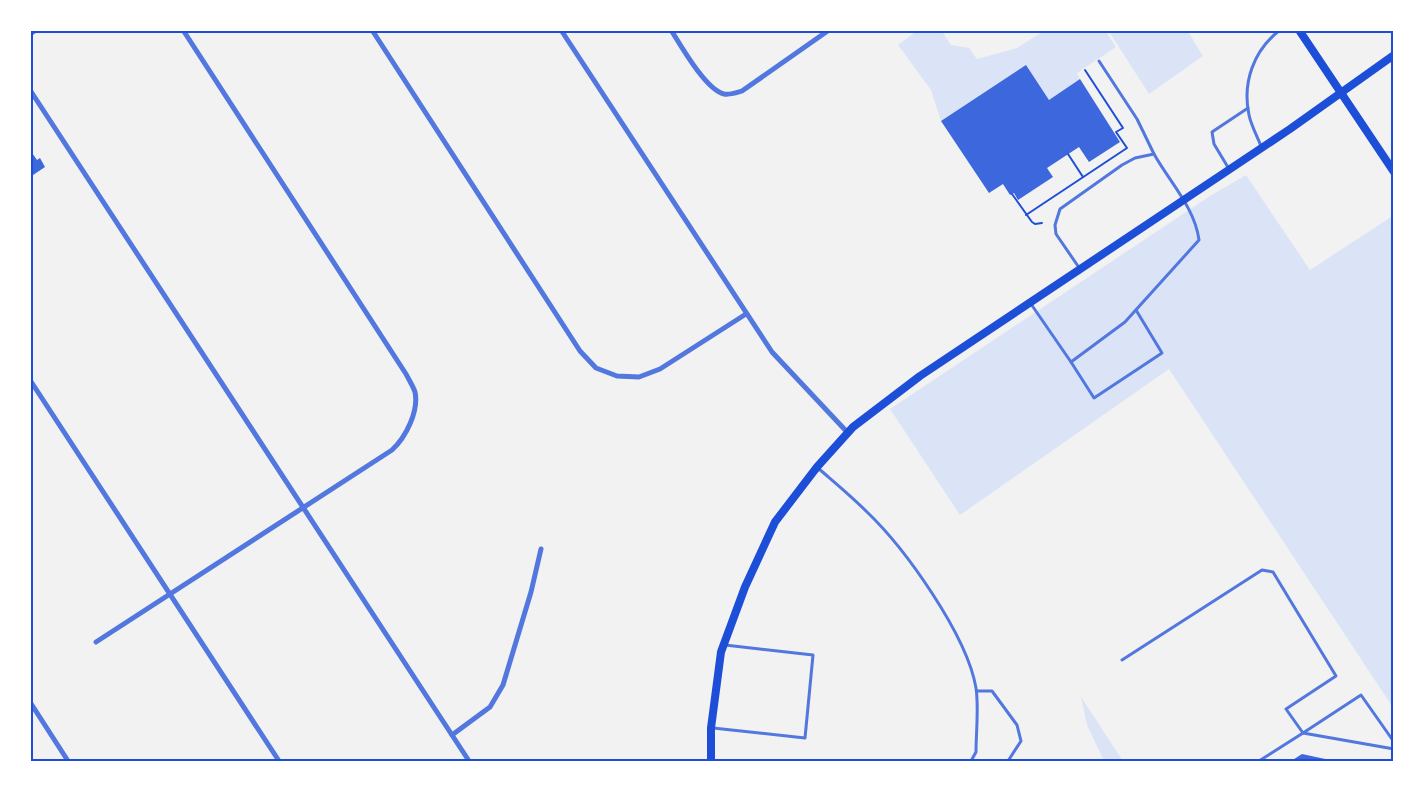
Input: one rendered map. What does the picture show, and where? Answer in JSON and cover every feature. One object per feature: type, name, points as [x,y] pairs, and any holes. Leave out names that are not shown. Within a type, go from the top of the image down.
[{"type":"main road","points":[[1299,30],[1394,172]]},
{"type":"main road","points":[[711,761],[711,728],[722,652],[745,587],[775,522],[817,467],[848,433],[920,376],[1229,169],[1394,55]]},
{"type":"street","points":[[30,34],[36,30]]},
{"type":"street","points":[[96,642],[392,450],[398,445],[415,412],[415,392],[406,374],[183,30]]},
{"type":"street","points":[[372,30],[580,351],[596,368],[616,376],[639,377],[660,369],[746,314]]},
{"type":"street","points":[[561,30],[772,352],[848,433]]},
{"type":"street","points":[[671,30],[704,80],[722,94],[742,91],[829,30]]},
{"type":"street","points":[[30,90],[469,761]]},
{"type":"street","points":[[30,380],[279,761]]},
{"type":"street","points":[[452,735],[490,707],[503,685],[531,592],[541,549]]},
{"type":"street","points":[[30,702],[68,761]]},
{"type":"lane","points":[[1261,147],[1249,115],[1247,89],[1253,61],[1267,40],[1280,30]]},
{"type":"lane","points":[[1071,362],[1125,322],[1199,240],[1197,226],[1183,199],[1154,154],[1137,119],[1099,61]]},
{"type":"lane","points":[[1229,169],[1214,144],[1212,132],[1248,108]]},
{"type":"lane","points":[[1080,269],[1056,234],[1054,225],[1060,209],[1122,165],[1135,158],[1154,154]]},
{"type":"lane","points":[[1030,303],[1094,398],[1162,353],[1136,310]]},
{"type":"lane","points":[[817,467],[868,512],[912,565],[952,626],[967,660],[976,691],[976,752],[972,761]]},
{"type":"lane","points":[[1122,660],[1262,570],[1268,570],[1273,572],[1336,676],[1286,709],[1302,733],[1394,749]]},
{"type":"lane","points":[[711,728],[805,738],[813,655],[725,645]]},
{"type":"lane","points":[[976,691],[992,691],[1017,725],[1021,741],[1008,761]]},
{"type":"lane","points":[[1259,761],[1361,695],[1394,742]]},
{"type":"path","points":[[1026,215],[1127,148],[1116,132],[1123,128],[1085,70]]},
{"type":"path","points":[[1068,154],[1083,177]]},
{"type":"path","points":[[1012,194],[1035,224],[1042,223]]},
{"type":"shaded area","points":[[918,30],[941,30],[951,45],[969,48],[977,59],[1017,48],[1045,30],[1105,30],[1116,47],[1077,73],[1080,79],[1049,100],[1026,66],[941,121],[931,90],[898,45]]},
{"type":"shaded area","points":[[1108,30],[1187,30],[1203,56],[1149,94]]},
{"type":"shaded area","points":[[1246,175],[1310,270],[1394,215],[1394,709],[1169,369],[960,515],[890,409],[1210,196]]},
{"type":"shaded area","points":[[1081,697],[1123,761],[1104,761],[1087,725]]},
{"type":"building","points":[[1026,65],[1049,100],[1080,79],[1120,142],[1089,162],[1079,147],[1047,168],[1053,177],[1018,200],[1014,193],[1010,195],[1003,184],[989,193],[941,121]]},
{"type":"building","points":[[30,150],[37,160],[40,158],[45,167],[30,177]]},
{"type":"building","points":[[1302,754],[1330,760],[1330,761],[1291,761]]}]
